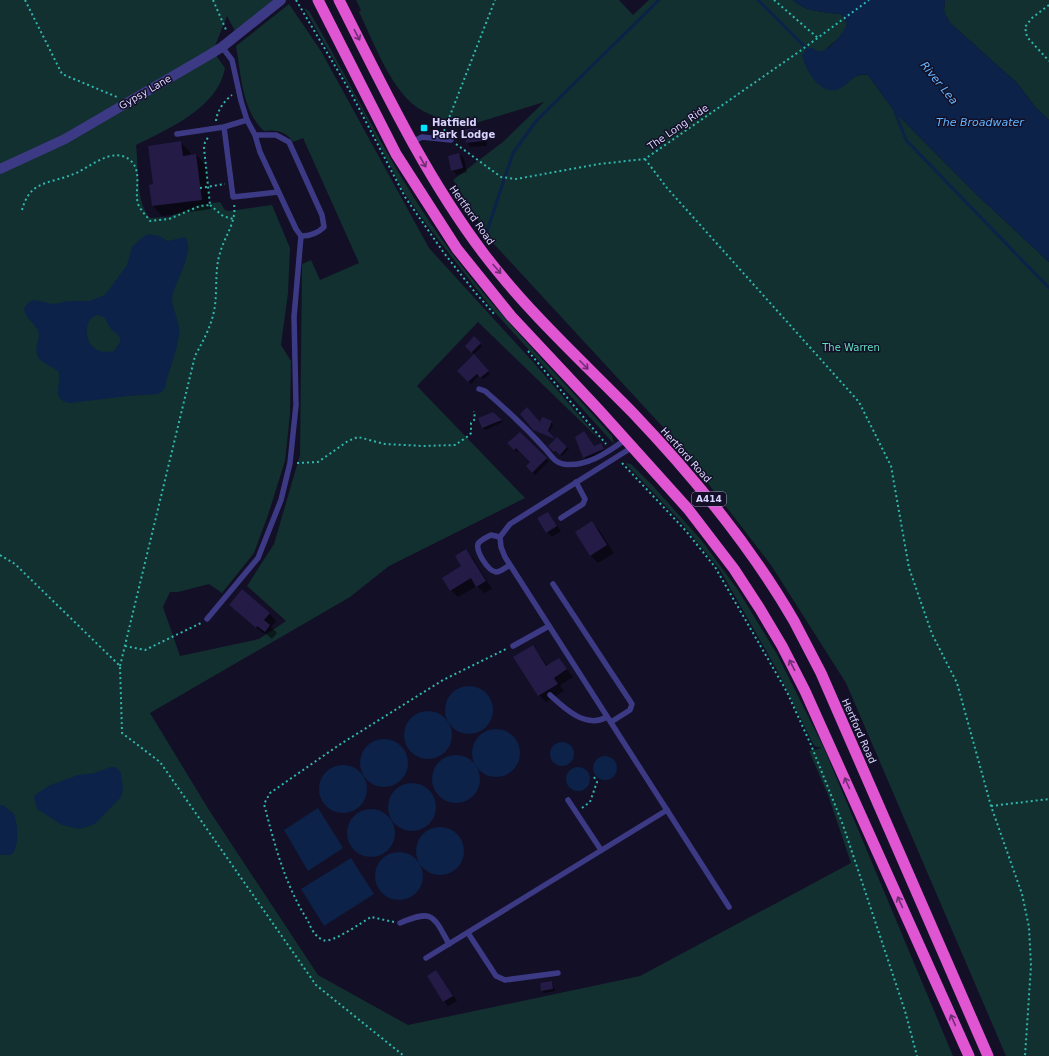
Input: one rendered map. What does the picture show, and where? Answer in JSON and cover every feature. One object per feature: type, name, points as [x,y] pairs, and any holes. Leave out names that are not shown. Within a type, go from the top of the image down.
[{"type":"highway","name":"A414","points":[[318,0],[396,154],[456,249],[511,316],[688,509],[734,569],[782,646],[824,733],[969,1056]]},
{"type":"highway","name":"Hertford Road","points":[[339,0],[431,176],[485,255],[544,322],[634,414],[706,495],[745,545],[794,621],[821,673],[988,1056]]},
{"type":"street","name":"Gypsy Lane","points":[[0,169],[66,139],[127,102],[222,48],[281,0]]},
{"type":"lane","points":[[207,619],[258,558],[281,500],[290,463],[296,404],[294,317],[301,236],[296,229],[260,152],[255,135],[247,120],[232,60],[222,48]]},
{"type":"lane","points":[[177,134],[224,127],[247,120]]},
{"type":"lane","points":[[224,127],[233,198],[278,192]]},
{"type":"lane","points":[[255,135],[280,136],[288,142],[294,153],[324,221],[324,227],[319,232],[308,236],[301,236]]},
{"type":"lane","points":[[412,142],[422,137],[450,140]]},
{"type":"lane","points":[[479,389],[485,391],[532,434],[557,462],[564,465],[586,462],[628,444]]},
{"type":"lane","points":[[628,444],[617,457],[510,524],[500,537],[501,547],[510,565],[729,907]]},
{"type":"lane","points":[[561,518],[583,504],[585,499],[576,482]]},
{"type":"lane","points":[[500,537],[491,535],[479,542],[477,546],[488,567],[494,572],[499,572],[510,565]]},
{"type":"lane","points":[[550,695],[563,707],[583,718],[592,721],[609,719],[630,710],[632,704],[553,584]]},
{"type":"lane","points":[[513,646],[549,626]]},
{"type":"lane","points":[[568,800],[601,850]]},
{"type":"lane","points":[[426,958],[667,810]]},
{"type":"lane","points":[[400,923],[416,916],[426,915],[434,918],[449,944]]},
{"type":"lane","points":[[468,933],[496,976],[505,980],[558,973]]},
{"type":"path","points":[[25,0],[62,74],[127,102]]},
{"type":"path","points":[[213,0],[231,40]]},
{"type":"path","points":[[296,0],[351,93],[405,197],[449,260],[498,318]]},
{"type":"path","points":[[441,139],[495,0]]},
{"type":"path","points":[[774,0],[818,38]]},
{"type":"path","name":"The Long Ride","points":[[450,140],[501,177],[516,180],[599,164],[645,159],[800,52],[869,0]]},
{"type":"path","points":[[1049,5],[1032,18],[1025,27],[1027,37],[1049,61]]},
{"type":"path","points":[[233,219],[223,216],[210,205],[204,148],[225,101],[231,95],[239,92]]},
{"type":"path","points":[[22,210],[28,196],[41,185],[72,175],[101,159],[116,156],[129,160],[134,165],[137,173],[138,202],[141,210],[150,221],[169,219],[200,206],[210,205]]},
{"type":"path","points":[[645,159],[667,188],[859,402],[892,466],[909,568],[932,634],[957,683],[991,806],[1022,894],[1029,927],[1031,966],[1025,1056]]},
{"type":"path","points":[[200,188],[231,184]]},
{"type":"path","points":[[233,198],[236,214],[220,252],[216,269],[214,310],[209,329],[195,356],[120,666],[122,732],[160,762],[316,985],[404,1056]]},
{"type":"path","points":[[527,350],[611,450]]},
{"type":"path","points":[[290,463],[318,462],[348,441],[358,437],[385,444],[423,446],[456,445],[460,440],[465,440],[471,433],[471,423],[475,419],[474,411]]},
{"type":"path","points":[[617,457],[686,531],[715,567],[787,692],[811,745],[843,825],[905,1011],[917,1056]]},
{"type":"path","points":[[0,555],[15,564],[120,666]]},
{"type":"path","points":[[125,646],[145,650],[185,632],[207,619]]},
{"type":"path","points":[[400,923],[371,917],[331,940],[323,941],[316,936],[294,899],[278,858],[264,804],[270,792],[339,745],[443,680],[513,646]]},
{"type":"path","points":[[576,812],[590,802],[596,782],[594,777]]},
{"type":"path","points":[[991,806],[1049,799]]},
{"type":"green space","points":[[0,0],[273,0],[235,31],[227,16],[213,51],[225,68],[213,95],[190,116],[136,145],[138,183],[142,203],[150,218],[169,217],[198,205],[220,202],[225,210],[229,211],[272,205],[290,248],[288,293],[281,345],[291,361],[290,414],[285,461],[254,553],[222,593],[209,584],[178,592],[170,592],[163,607],[180,656],[259,639],[286,621],[247,586],[274,544],[300,455],[302,264],[311,260],[320,280],[359,263],[303,138],[293,142],[288,136],[281,132],[273,130],[264,131],[251,113],[244,92],[236,46],[289,4],[321,51],[429,248],[535,364],[600,440],[478,322],[417,386],[525,498],[389,566],[350,597],[150,713],[209,810],[318,975],[408,1025],[640,976],[851,863],[828,795],[809,751],[822,748],[814,746],[777,670],[720,570],[680,521],[625,463],[631,464],[654,487],[702,541],[738,590],[777,654],[824,748],[953,1056],[0,1056]]},
{"type":"green space","name":"The Warren","points":[[356,0],[619,0],[633,15],[649,0],[793,0],[809,9],[841,14],[847,24],[843,34],[824,51],[819,52],[847,83],[859,75],[868,75],[895,112],[976,194],[1049,262],[1049,1056],[1006,1056],[846,683],[771,565],[673,438],[492,242],[453,180],[504,141],[544,102],[473,124],[466,128],[423,111],[402,93],[393,81],[359,12],[361,10]]},
{"type":"green space","points":[[945,0],[1049,0],[1049,120],[1036,108],[1017,83],[949,22],[944,11]]},
{"type":"green space","points":[[304,8],[309,11],[382,144],[429,221],[471,278],[517,332],[612,436],[614,444],[492,309],[427,225],[403,191],[358,102]]},
{"type":"water","name":"The Broadwater","points":[[793,0],[945,0],[944,11],[949,22],[1017,83],[1036,108],[1049,120],[1049,262],[976,194],[895,112],[868,75],[858,75],[844,86],[836,90],[824,88],[813,79],[806,67],[802,55],[807,49],[813,48],[819,52],[832,45],[847,24],[841,14],[809,9]]},
{"type":"water","points":[[148,234],[159,236],[168,241],[185,237],[188,243],[187,257],[172,298],[179,335],[165,388],[158,394],[70,403],[64,401],[58,395],[58,371],[45,364],[37,355],[36,350],[39,333],[26,315],[24,308],[30,301],[35,300],[53,304],[69,301],[89,301],[105,295],[127,265],[132,247]],"holes":[[[97,315],[104,317],[110,328],[120,337],[120,342],[114,351],[104,352],[96,349],[88,338],[88,324],[92,318]]]},
{"type":"water","points":[[469,686],[478,688],[486,693],[491,701],[493,710],[491,719],[486,727],[478,732],[469,734],[460,732],[452,727],[447,719],[445,710],[447,701],[452,693],[460,688]]},
{"type":"water","points":[[428,711],[437,713],[445,718],[450,726],[452,735],[450,744],[445,752],[437,757],[428,759],[419,757],[411,752],[406,744],[404,735],[406,726],[411,718],[419,713]]},
{"type":"water","points":[[496,729],[505,731],[513,736],[518,744],[520,753],[518,762],[513,770],[505,775],[496,777],[487,775],[479,770],[474,762],[472,753],[474,744],[479,736],[487,731]]},
{"type":"water","points":[[384,739],[393,741],[401,746],[406,754],[408,763],[406,772],[401,780],[393,785],[384,787],[375,785],[367,780],[362,772],[360,763],[362,754],[367,746],[375,741]]},
{"type":"water","points":[[562,742],[571,745],[574,754],[571,763],[562,766],[553,763],[550,754],[553,745]]},
{"type":"water","points":[[456,755],[465,757],[473,762],[478,770],[480,779],[478,788],[473,796],[465,801],[456,803],[447,801],[439,796],[434,788],[432,779],[434,770],[439,762],[447,757]]},
{"type":"water","points":[[605,756],[614,759],[617,768],[614,777],[605,780],[596,777],[593,768],[596,759]]},
{"type":"water","points":[[343,765],[352,767],[360,772],[365,780],[367,789],[365,798],[360,806],[352,811],[343,813],[334,811],[326,806],[321,798],[319,789],[321,780],[326,772],[334,767]]},
{"type":"water","points":[[111,767],[116,767],[121,773],[123,790],[121,797],[97,822],[90,826],[79,829],[62,825],[37,809],[34,798],[35,795],[50,785],[78,775],[94,773]]},
{"type":"water","points":[[578,767],[587,770],[590,779],[587,788],[578,791],[569,788],[566,779],[569,770]]},
{"type":"water","points":[[412,783],[421,785],[429,790],[434,798],[436,807],[434,816],[429,824],[421,829],[412,831],[403,829],[395,824],[390,816],[388,807],[390,798],[395,790],[403,785]]},
{"type":"water","points":[[0,805],[3,805],[14,814],[16,823],[17,843],[14,852],[10,855],[0,855]]},
{"type":"water","points":[[318,808],[343,848],[308,871],[284,830]]},
{"type":"water","points":[[366,809],[376,809],[388,816],[395,828],[395,838],[388,850],[376,857],[366,857],[358,853],[351,846],[347,838],[347,828],[351,820],[358,813]]},
{"type":"water","points":[[440,827],[449,829],[457,834],[462,842],[464,851],[462,860],[457,868],[449,873],[440,875],[431,873],[423,868],[418,860],[416,851],[418,842],[423,834],[431,829]]},
{"type":"water","points":[[399,852],[408,854],[416,859],[421,867],[423,876],[421,885],[416,893],[408,898],[399,900],[390,898],[382,893],[377,885],[375,876],[377,867],[382,859],[390,854]]},
{"type":"water","points":[[351,858],[374,894],[324,926],[301,889]]},
{"type":"building","points":[[481,128],[482,141],[466,143],[465,129]]},
{"type":"building","points":[[181,141],[183,156],[196,154],[202,200],[152,206],[149,185],[153,184],[148,146]]},
{"type":"building","points":[[459,153],[463,168],[451,171],[448,156]]},
{"type":"building","points":[[474,336],[481,343],[471,353],[465,346]]},
{"type":"building","points":[[474,354],[489,371],[480,378],[477,374],[468,382],[457,371]]},
{"type":"building","points":[[527,407],[540,422],[542,417],[552,421],[548,431],[555,439],[533,430],[520,414]]},
{"type":"building","points":[[493,412],[502,420],[482,428],[478,418]]},
{"type":"building","points":[[584,431],[594,446],[601,443],[604,449],[583,458],[575,437]]},
{"type":"building","points":[[520,432],[547,458],[532,473],[526,466],[530,462],[516,448],[514,450],[507,443]]},
{"type":"building","points":[[557,437],[567,447],[560,455],[548,446]]},
{"type":"building","points":[[548,512],[557,526],[546,533],[537,518]]},
{"type":"building","points":[[592,521],[607,545],[590,556],[575,532]]},
{"type":"building","points":[[466,549],[486,581],[476,587],[471,578],[450,591],[442,578],[461,566],[455,556]]},
{"type":"building","points":[[242,589],[270,613],[264,620],[270,625],[265,632],[257,626],[256,628],[229,605]]},
{"type":"building","points":[[533,645],[546,666],[559,658],[567,669],[554,678],[558,684],[538,696],[513,657]]},
{"type":"building","points":[[436,970],[453,996],[443,1002],[427,976]]},
{"type":"building","points":[[552,981],[553,989],[541,991],[540,983]]},
{"type":"waterway","points":[[486,234],[513,153],[537,120],[659,0]]},
{"type":"waterway","points":[[758,0],[807,49]]},
{"type":"waterway","points":[[895,112],[906,140],[1049,288]]},
{"type":"place","name":"Hatfield Park Lodge","points":[[424,128]]},
{"type":"water label","name":"River Lea","points":[[939,83]]}]
